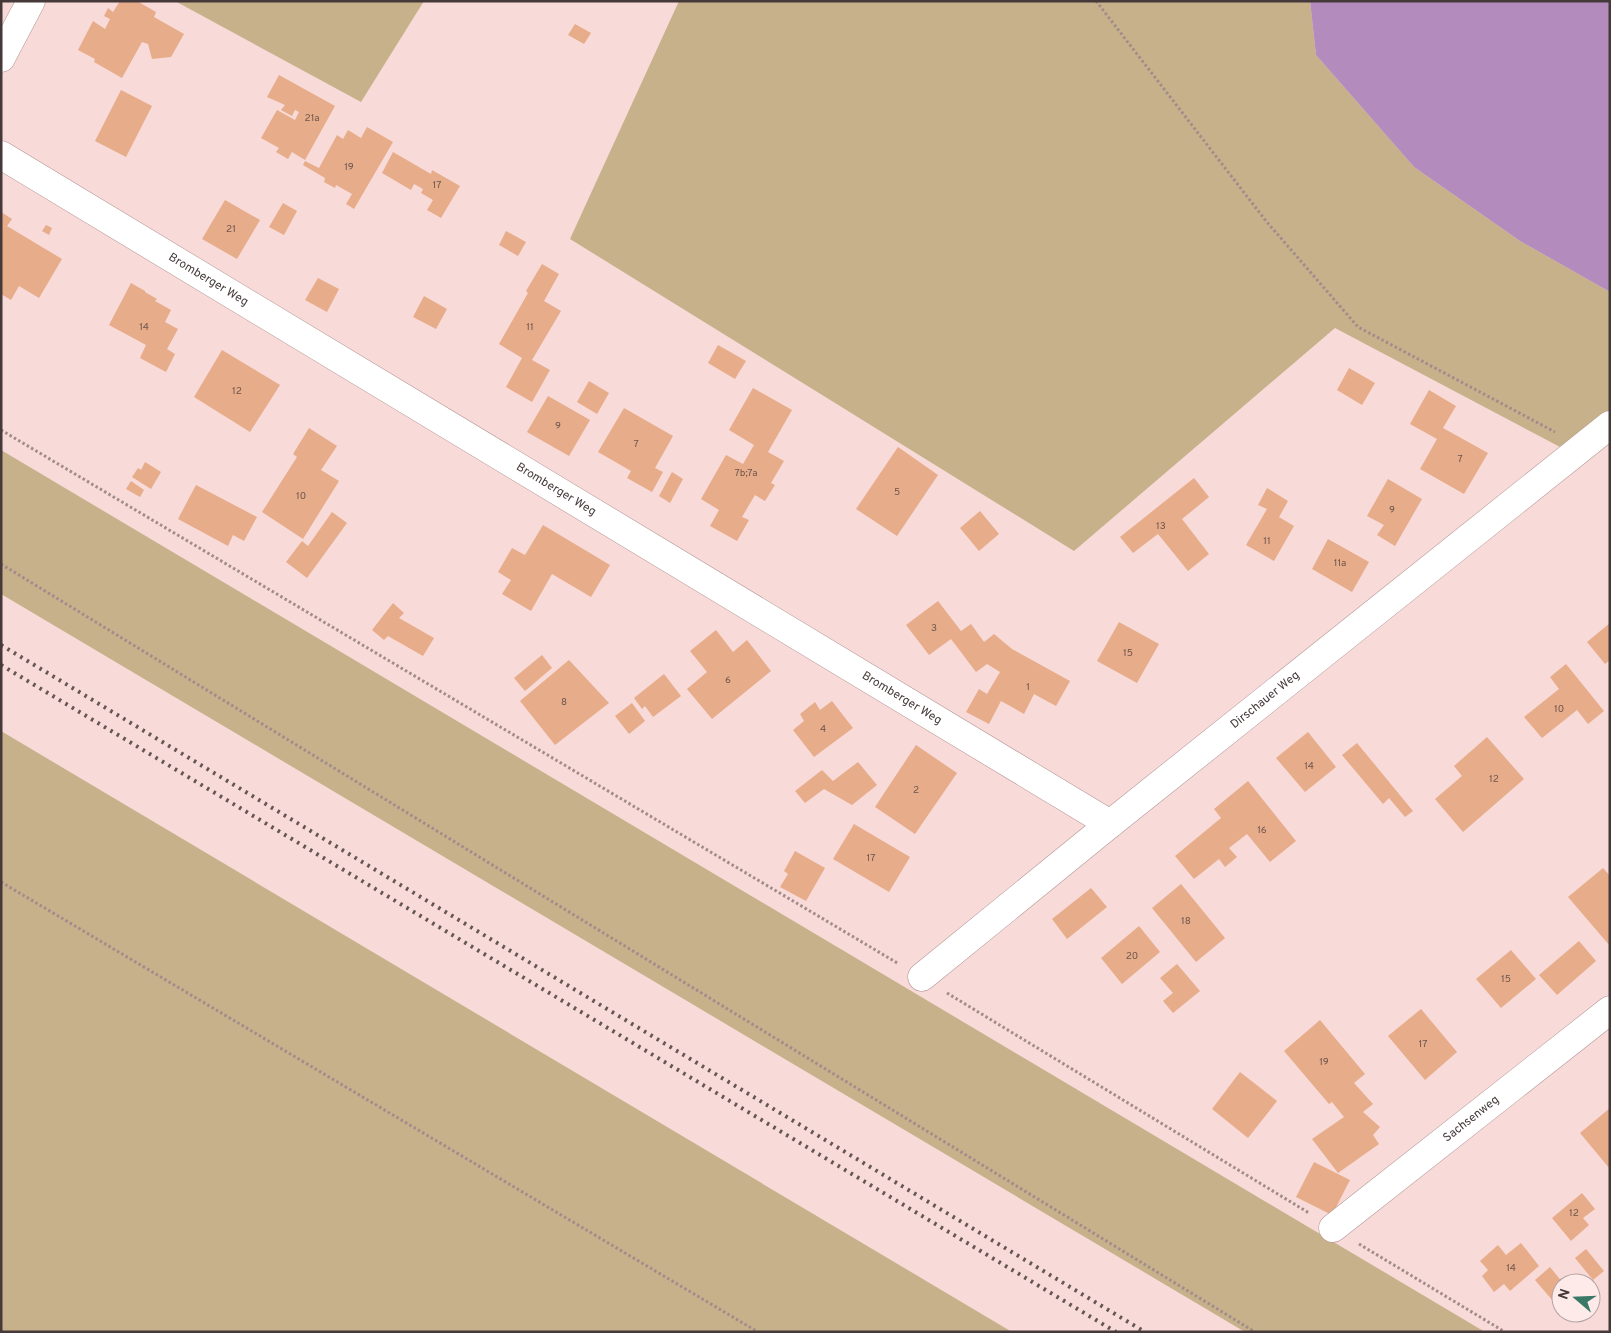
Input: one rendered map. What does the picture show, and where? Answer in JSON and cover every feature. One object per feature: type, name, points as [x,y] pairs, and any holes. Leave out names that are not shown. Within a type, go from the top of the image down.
[{"type":"street","points":[[1,58],[31,1]]},
{"type":"street","name":"Bromberger Weg","points":[[1,155],[1110,824]]},
{"type":"street","name":"Dirschauer Weg","points":[[922,977],[1610,424]]},
{"type":"street","name":"Sachsenweg","points":[[1333,1228],[1610,1010]]},
{"type":"path","points":[[1096,1],[1266,222],[1358,327],[1582,446]]},
{"type":"path","points":[[1,430],[922,977],[1505,1332]]},
{"type":"path","points":[[1,564],[1255,1332]]},
{"type":"path","points":[[1,882],[758,1332]]},
{"type":"shaded area","points":[[175,1],[424,1],[361,102]]},
{"type":"shaded area","points":[[679,1],[1310,1],[1316,55],[1414,167],[1520,241],[1610,292],[1610,410],[1562,448],[1335,328],[1074,551],[570,239]]},
{"type":"shaded area","points":[[1310,1],[1610,1],[1610,292],[1520,241],[1414,167],[1316,55]]},
{"type":"shaded area","points":[[1,450],[1485,1332],[1245,1332],[1,594]]},
{"type":"shaded area","points":[[1,731],[1012,1332],[1,1332]]},
{"type":"building","points":[[120,1],[137,1],[156,12],[154,17],[184,34],[171,57],[152,59],[148,44],[142,42],[122,78],[94,62],[95,59],[78,50],[93,21],[105,29],[110,19],[104,16],[108,8],[113,12]]},
{"type":"building","points":[[575,24],[591,33],[584,44],[568,35]]},
{"type":"building","points":[[279,75],[335,106],[305,160],[292,152],[288,159],[276,152],[279,148],[261,138],[277,110],[295,120],[299,112],[295,110],[292,116],[281,110],[285,105],[267,97]]},
{"type":"building","points":[[121,90],[152,106],[126,157],[95,141]]},
{"type":"building","points":[[367,127],[393,142],[354,209],[346,204],[352,194],[336,185],[335,188],[324,182],[325,178],[303,165],[305,161],[319,168],[337,135],[343,139],[348,130],[361,138]]},
{"type":"building","points":[[393,152],[431,174],[432,170],[460,186],[441,218],[427,210],[433,200],[421,193],[423,189],[414,184],[411,190],[382,173]]},
{"type":"building","points":[[225,200],[260,220],[237,259],[202,239]]},
{"type":"building","points":[[283,203],[297,211],[284,235],[269,227]]},
{"type":"building","points":[[1,212],[12,219],[7,226],[62,259],[39,298],[19,286],[11,300],[1,294]]},
{"type":"building","points":[[46,225],[52,228],[49,235],[42,231]]},
{"type":"building","points":[[506,231],[526,242],[518,256],[499,245]]},
{"type":"building","points":[[542,264],[559,274],[544,301],[561,311],[532,360],[550,370],[532,402],[506,387],[522,358],[499,344]]},
{"type":"building","points":[[318,278],[339,289],[327,312],[305,300]]},
{"type":"building","points":[[131,283],[171,310],[165,322],[178,329],[167,349],[175,354],[166,372],[140,358],[146,345],[109,325]]},
{"type":"building","points":[[424,296],[447,309],[436,329],[413,317]]},
{"type":"building","points":[[718,345],[746,361],[735,379],[708,363]]},
{"type":"building","points":[[222,350],[280,385],[250,432],[194,397]]},
{"type":"building","points":[[1349,368],[1375,383],[1362,405],[1337,390]]},
{"type":"building","points":[[589,381],[609,393],[597,414],[577,402]]},
{"type":"building","points":[[753,388],[792,410],[768,452],[784,461],[771,483],[775,485],[765,501],[755,495],[742,517],[749,520],[737,541],[710,526],[719,510],[701,499],[726,455],[743,464],[754,445],[729,430]]},
{"type":"building","points":[[1429,390],[1456,406],[1443,428],[1488,453],[1464,494],[1420,469],[1437,439],[1410,424]]},
{"type":"building","points":[[548,396],[590,420],[569,456],[527,432]]},
{"type":"building","points":[[624,408],[673,436],[655,468],[663,472],[652,492],[627,478],[631,471],[598,452]]},
{"type":"building","points":[[309,428],[337,446],[321,470],[339,481],[303,539],[262,512],[297,457],[293,454]]},
{"type":"building","points":[[898,447],[938,475],[897,536],[856,509]]},
{"type":"building","points":[[145,462],[161,472],[151,489],[132,477],[138,468],[141,470]]},
{"type":"building","points":[[672,472],[683,479],[670,503],[659,496]]},
{"type":"building","points":[[1194,478],[1209,497],[1182,519],[1209,554],[1188,571],[1158,534],[1133,553],[1120,537]]},
{"type":"building","points":[[1388,479],[1422,499],[1395,546],[1377,535],[1384,525],[1367,516]]},
{"type":"building","points":[[131,481],[144,490],[140,497],[126,489]]},
{"type":"building","points":[[196,485],[257,517],[244,541],[233,535],[228,546],[178,519]]},
{"type":"building","points":[[1267,488],[1288,501],[1279,517],[1294,526],[1274,561],[1246,545],[1267,509],[1258,505]]},
{"type":"building","points":[[980,511],[999,534],[979,551],[960,528]]},
{"type":"building","points":[[332,512],[347,523],[307,578],[286,562],[302,541],[308,546]]},
{"type":"building","points":[[543,525],[610,565],[591,597],[552,574],[531,611],[502,594],[511,580],[498,572],[512,548],[525,555]]},
{"type":"building","points":[[1328,539],[1369,562],[1352,592],[1312,569]]},
{"type":"building","points":[[938,601],[961,631],[971,624],[984,642],[994,634],[1012,649],[1070,681],[1056,706],[1034,694],[1024,714],[1001,701],[989,724],[966,712],[979,689],[987,694],[1000,672],[987,664],[976,672],[951,639],[929,655],[906,625]]},
{"type":"building","points":[[393,603],[404,613],[399,618],[434,638],[423,656],[388,636],[384,640],[372,630]]},
{"type":"building","points":[[1119,622],[1159,644],[1137,683],[1097,661]]},
{"type":"building","points":[[1610,623],[1610,660],[1605,664],[1587,642]]},
{"type":"building","points":[[716,630],[733,652],[747,640],[771,671],[712,719],[687,689],[707,672],[690,651]]},
{"type":"building","points":[[542,655],[552,668],[525,691],[514,678]]},
{"type":"building","points":[[569,660],[609,703],[555,745],[520,701]]},
{"type":"building","points":[[1566,664],[1604,711],[1588,724],[1577,710],[1542,738],[1524,717],[1559,689],[1550,677]]},
{"type":"building","points":[[664,674],[681,696],[653,717],[645,706],[642,709],[634,698]]},
{"type":"building","points":[[832,701],[853,728],[814,757],[793,730],[804,721],[800,714],[815,702],[820,710]]},
{"type":"building","points":[[632,703],[645,721],[629,734],[615,716]]},
{"type":"building","points":[[1308,732],[1336,767],[1305,792],[1276,758]]},
{"type":"building","points":[[1487,737],[1524,779],[1463,832],[1435,799],[1462,776],[1454,766]]},
{"type":"building","points":[[1357,743],[1413,811],[1405,817],[1389,798],[1383,804],[1342,755]]},
{"type":"building","points":[[916,745],[957,773],[915,834],[875,807]]},
{"type":"building","points":[[858,762],[877,785],[852,805],[824,789],[805,803],[795,791],[822,770],[833,781]]},
{"type":"building","points":[[1248,781],[1296,841],[1270,862],[1247,834],[1229,848],[1237,857],[1225,867],[1219,859],[1194,879],[1175,856],[1221,818],[1214,809]]},
{"type":"building","points":[[854,824],[910,857],[889,892],[833,859]]},
{"type":"building","points":[[795,851],[825,868],[806,901],[780,887],[788,874],[784,871]]},
{"type":"building","points":[[1603,868],[1610,876],[1610,946],[1568,897]]},
{"type":"building","points":[[1181,884],[1225,938],[1196,962],[1152,908]]},
{"type":"building","points":[[1091,888],[1107,907],[1067,939],[1052,919]]},
{"type":"building","points":[[1139,926],[1160,952],[1122,984],[1101,958]]},
{"type":"building","points":[[1579,941],[1596,961],[1557,995],[1539,975]]},
{"type":"building","points":[[1511,950],[1536,979],[1501,1008],[1476,979]]},
{"type":"building","points":[[1177,964],[1200,991],[1173,1013],[1163,1001],[1173,993],[1160,978]]},
{"type":"building","points":[[1421,1009],[1457,1052],[1425,1080],[1388,1036]]},
{"type":"building","points":[[1320,1020],[1365,1074],[1354,1083],[1373,1104],[1363,1112],[1380,1127],[1373,1135],[1379,1144],[1338,1173],[1312,1139],[1344,1117],[1332,1102],[1329,1104],[1284,1051]]},
{"type":"building","points":[[1240,1072],[1277,1101],[1248,1138],[1212,1109]]},
{"type":"building","points":[[1610,1108],[1610,1169],[1580,1133]]},
{"type":"building","points":[[1314,1162],[1350,1180],[1332,1215],[1296,1197]]},
{"type":"building","points":[[1582,1193],[1595,1209],[1583,1218],[1589,1225],[1571,1241],[1552,1218]]},
{"type":"building","points":[[1521,1243],[1539,1266],[1510,1291],[1504,1284],[1494,1292],[1482,1276],[1488,1270],[1480,1261],[1498,1245],[1506,1255]]},
{"type":"building","points":[[1586,1249],[1604,1271],[1601,1273],[1587,1273],[1575,1258]]},
{"type":"building","points":[[1550,1267],[1555,1273],[1551,1273],[1551,1299],[1535,1280]]},
{"type":"railway","points":[[1,645],[1145,1332]]},
{"type":"railway","points":[[1,665],[1116,1332]]}]
